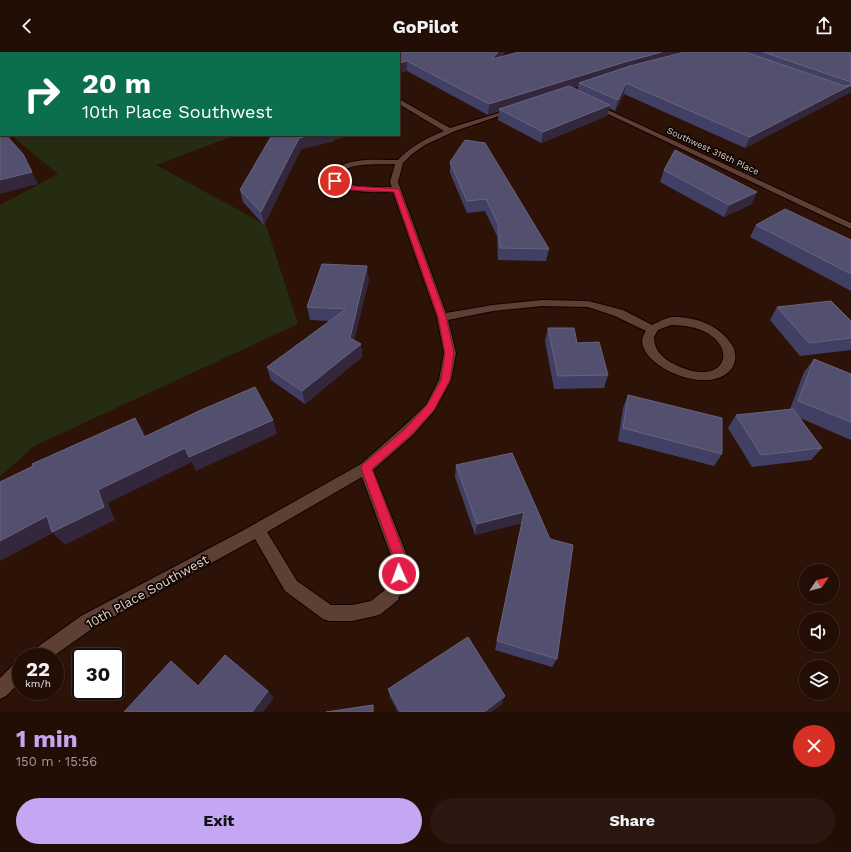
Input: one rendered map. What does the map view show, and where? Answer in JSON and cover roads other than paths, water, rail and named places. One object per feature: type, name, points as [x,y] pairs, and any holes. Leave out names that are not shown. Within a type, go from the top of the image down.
[{"type":"street","points":[[400,102],[450,131]]},
{"type":"street","name":"Southwest 316th Place","points":[[589,103],[851,226]]},
{"type":"street","points":[[400,162],[349,165],[338,168],[332,176],[335,181],[351,188],[397,190],[394,182],[400,162],[420,146],[450,131],[523,107]]},
{"type":"street","name":"10th Place Southwest","points":[[51,648],[88,622],[258,530],[366,468],[408,431],[430,408],[445,380],[450,353],[442,317],[397,190]]},
{"type":"street","points":[[442,317],[494,308],[542,303],[588,304],[619,313],[652,330]]},
{"type":"street","points":[[670,321],[683,321],[709,329],[720,337],[728,346],[731,355],[729,364],[723,371],[714,375],[687,375],[673,370],[662,363],[648,345],[648,337],[652,330],[659,324],[670,321]]},
{"type":"street","points":[[258,530],[291,586],[329,613],[352,613],[375,608],[392,594],[399,574],[398,553],[366,468]]},
{"type":"street","points":[[0,690],[12,678]]}]
